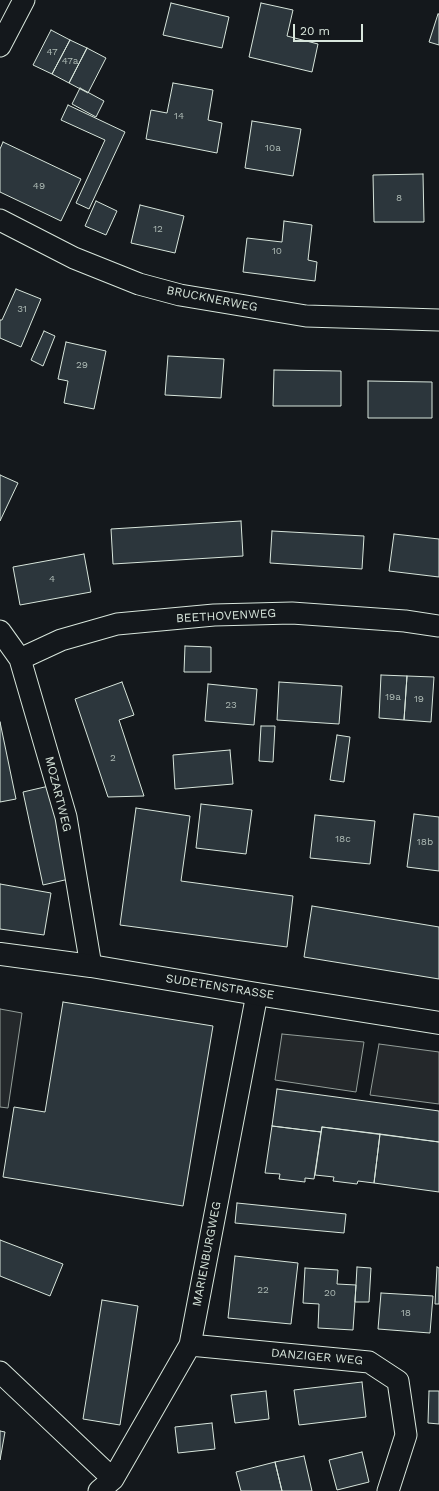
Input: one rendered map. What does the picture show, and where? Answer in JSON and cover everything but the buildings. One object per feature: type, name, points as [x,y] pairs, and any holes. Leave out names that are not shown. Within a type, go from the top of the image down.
[{"type":"street","points":[[0,46],[24,0]]},
{"type":"street","name":"BRUCKNERWEG","points":[[0,220],[74,258],[139,284],[187,296],[306,316],[439,320]]},
{"type":"street","name":"BEETHOVENWEG","points":[[20,659],[61,640],[117,624],[214,615],[292,614],[405,621],[439,626]]},
{"type":"street","name":"MOZARTWEG","points":[[0,631],[20,659],[66,817],[91,966]]},
{"type":"street","name":"SUDETENSTRASSE","points":[[0,954],[91,966],[439,1024]]},
{"type":"street","name":"MARIENBURGWEG","points":[[106,1485],[190,1345],[257,994]]},
{"type":"street","name":"DANZIGER WEG","points":[[190,1345],[369,1362],[398,1381],[406,1435],[388,1491]]},
{"type":"street","points":[[0,1372],[106,1485]]},
{"type":"shaded area","points":[[0,1009],[22,1013],[8,1108],[0,1107]]},
{"type":"shaded area","points":[[282,1034],[364,1042],[356,1092],[275,1080]]},
{"type":"shaded area","points":[[379,1044],[439,1052],[439,1104],[370,1095]]}]
